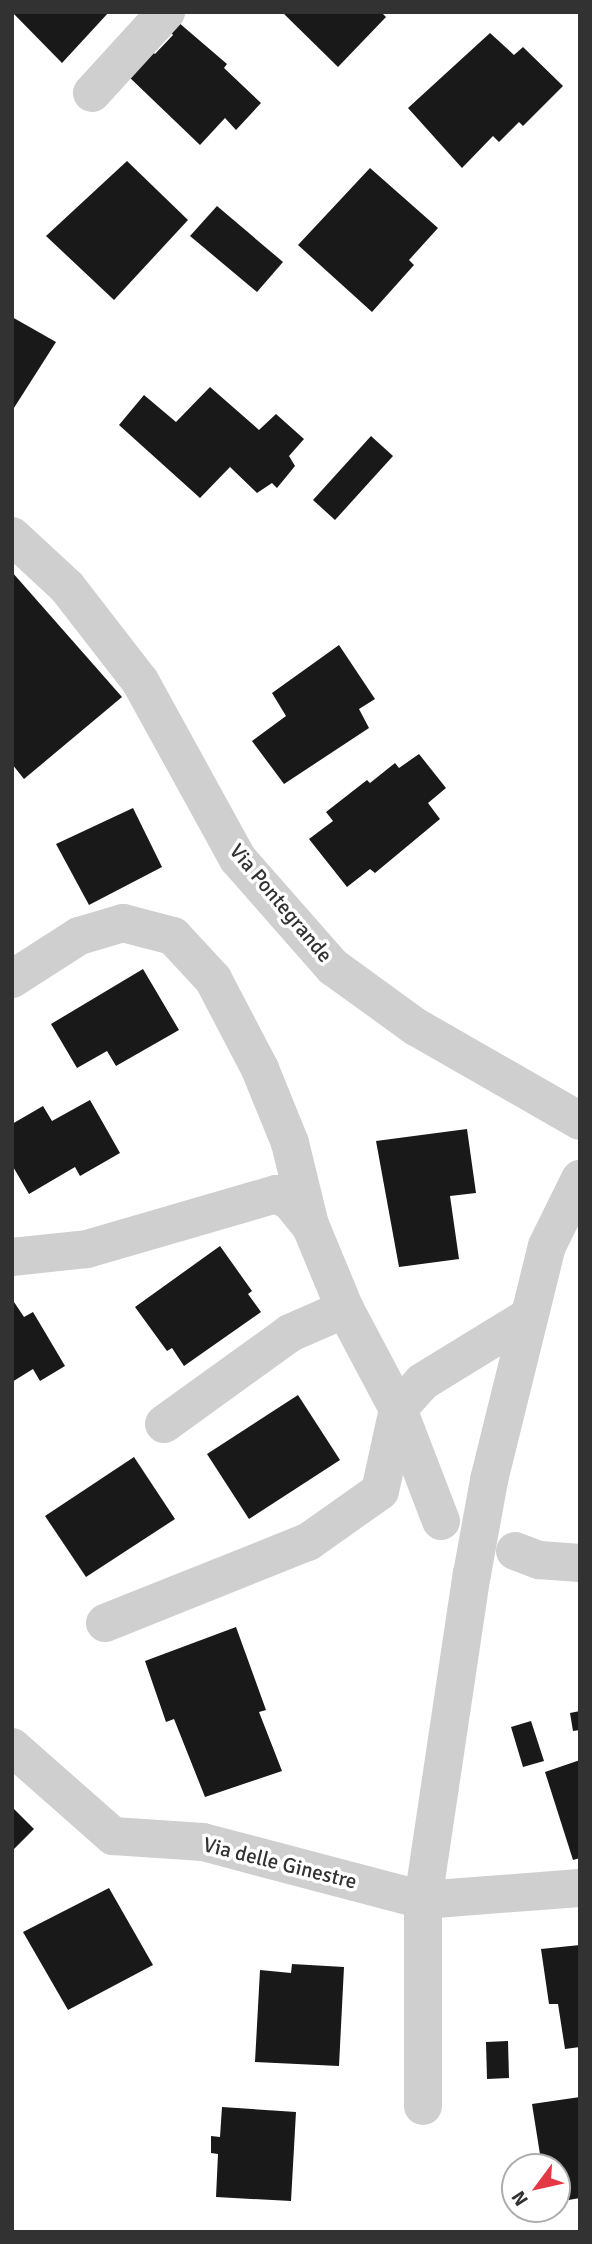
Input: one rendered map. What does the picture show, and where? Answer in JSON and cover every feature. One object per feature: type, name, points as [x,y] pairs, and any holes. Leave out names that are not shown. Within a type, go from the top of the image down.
[{"type":"street","points":[[92,93],[166,12]]},
{"type":"street","name":"Via Pontegrande","points":[[12,536],[67,587],[140,681],[238,859],[333,967],[416,1027],[580,1121]]},
{"type":"street","points":[[12,979],[79,936],[123,923],[173,936],[213,979],[260,1069],[290,1143],[311,1227],[345,1309],[398,1409],[441,1521]]},
{"type":"street","points":[[423,2106],[423,1900],[472,1574],[528,1317],[547,1247],[580,1179]]},
{"type":"street","points":[[12,1257],[87,1250],[276,1194],[290,1201],[311,1227]]},
{"type":"street","points":[[164,1424],[290,1333],[345,1309]]},
{"type":"street","points":[[105,1623],[308,1542],[380,1491],[398,1409],[422,1382],[528,1317]]},
{"type":"street","points":[[515,1551],[539,1560],[580,1563]]},
{"type":"street","name":"Via delle Ginestre","points":[[12,1747],[113,1836],[203,1842],[423,1900],[580,1888]]},
{"type":"building","points":[[12,12],[109,12],[62,63]]},
{"type":"building","points":[[282,12],[381,12],[386,17],[338,67]]},
{"type":"building","points":[[178,22],[227,64],[224,68],[261,103],[236,130],[225,118],[200,145],[127,75],[150,50],[155,54],[173,35],[170,31]]},
{"type":"building","points":[[490,33],[514,55],[523,47],[563,86],[523,126],[519,122],[499,142],[493,136],[462,168],[408,108]]},
{"type":"building","points":[[127,161],[188,220],[114,300],[46,236]]},
{"type":"building","points":[[370,168],[438,228],[409,260],[414,265],[372,312],[298,245]]},
{"type":"building","points":[[217,206],[283,262],[257,292],[190,236]]},
{"type":"building","points":[[12,317],[56,342],[12,411]]},
{"type":"building","points":[[210,387],[259,430],[276,414],[304,439],[289,456],[295,466],[277,488],[272,483],[257,493],[230,467],[200,498],[119,425],[144,395],[176,422]]},
{"type":"building","points":[[371,436],[393,456],[335,520],[313,500]]},
{"type":"building","points":[[12,572],[122,697],[24,779],[12,764]]},
{"type":"building","points":[[339,645],[375,699],[359,709],[369,728],[284,784],[252,741],[286,716],[272,693]]},
{"type":"building","points":[[419,754],[446,788],[428,803],[440,819],[375,873],[370,869],[347,887],[309,839],[333,821],[326,812],[367,780],[370,783],[395,763],[399,768]]},
{"type":"building","points":[[133,808],[162,867],[89,905],[56,844]]},
{"type":"building","points":[[143,969],[179,1030],[116,1066],[107,1051],[77,1068],[51,1024]]},
{"type":"building","points":[[90,1100],[120,1153],[80,1176],[75,1167],[29,1194],[12,1165],[12,1124],[43,1106],[52,1121]]},
{"type":"building","points":[[467,1129],[476,1193],[450,1196],[459,1259],[399,1267],[376,1141]]},
{"type":"building","points":[[220,1246],[252,1291],[248,1294],[261,1312],[184,1366],[172,1348],[167,1351],[135,1307]]},
{"type":"building","points":[[12,1299],[24,1317],[33,1312],[65,1366],[40,1381],[33,1369],[12,1382]]},
{"type":"building","points":[[298,1395],[340,1460],[249,1519],[207,1454]]},
{"type":"building","points":[[134,1457],[175,1519],[86,1577],[45,1516]]},
{"type":"building","points":[[236,1627],[266,1710],[259,1712],[282,1771],[205,1797],[174,1719],[166,1722],[145,1661]]},
{"type":"building","points":[[580,1711],[580,1730],[573,1731],[570,1713]]},
{"type":"building","points":[[531,1721],[544,1761],[523,1767],[511,1727]]},
{"type":"building","points":[[580,1760],[580,1858],[573,1860],[545,1772]]},
{"type":"building","points":[[12,1807],[34,1829],[12,1851]]},
{"type":"building","points":[[109,1888],[153,1965],[68,2010],[23,1932]]},
{"type":"building","points":[[580,1945],[580,2047],[565,2049],[558,2004],[549,2004],[541,1949]]},
{"type":"building","points":[[292,1964],[344,1967],[339,2066],[255,2062],[260,1970],[291,1973]]},
{"type":"building","points":[[508,2041],[509,2078],[487,2079],[486,2042]]},
{"type":"building","points":[[580,2097],[580,2198],[571,2200],[571,2153],[540,2153],[532,2104]]},
{"type":"building","points":[[222,2107],[296,2112],[291,2201],[216,2197],[218,2154],[211,2153],[211,2136],[220,2137]]}]
